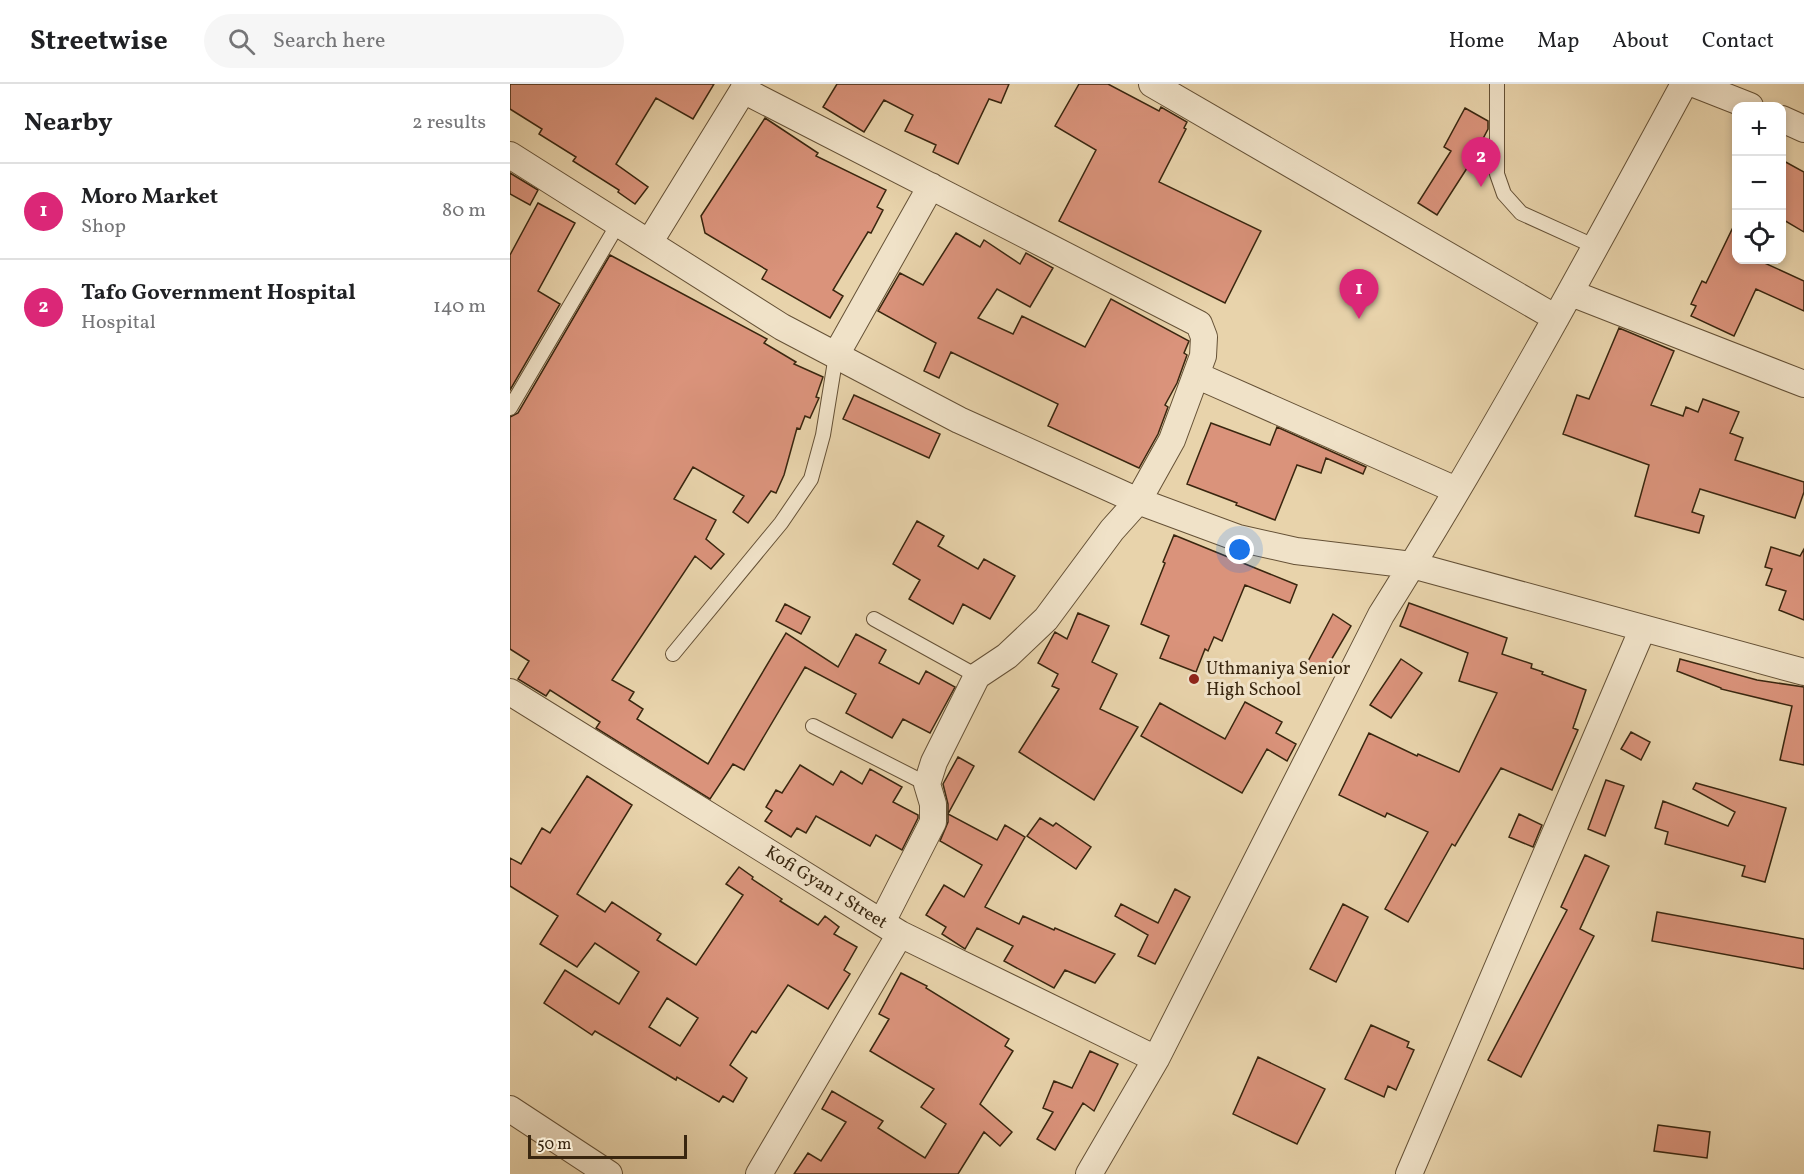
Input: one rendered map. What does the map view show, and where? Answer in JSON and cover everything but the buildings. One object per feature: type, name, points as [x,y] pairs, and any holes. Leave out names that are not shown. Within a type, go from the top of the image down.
[{"type":"street","points":[[1152,84],[1556,318]]},
{"type":"street","points":[[1089,1174],[1156,1059],[1381,615],[1571,293],[1684,84]]},
{"type":"street","points":[[1694,84],[1740,102]]},
{"type":"street","points":[[649,243],[745,87],[1199,324],[1204,337],[1203,356],[1172,440],[1138,501],[1112,530],[1046,619],[1007,656],[977,676],[934,762],[927,784],[933,804],[933,822],[891,928],[759,1174]]},
{"type":"street","points":[[1786,121],[1804,129]]},
{"type":"street","points":[[510,155],[782,327],[959,420],[1138,501],[1250,541],[1296,551],[1412,565],[1804,672]]},
{"type":"street","points":[[836,356],[931,186]]},
{"type":"street","points":[[1571,293],[1804,384]]},
{"type":"street","points":[[1196,375],[1456,490]]},
{"type":"street","points":[[1409,1174],[1643,628]]},
{"type":"street","name":"Kofi Gyan 1 Street","points":[[510,692],[891,928],[1156,1059]]},
{"type":"street","points":[[510,1109],[609,1174]]},
{"type":"lane","points":[[1497,84],[1497,174],[1504,194],[1521,213],[1596,247]]},
{"type":"lane","points":[[510,408],[618,224]]},
{"type":"lane","points":[[673,654],[780,523],[811,479],[823,435],[836,356]]},
{"type":"lane","points":[[874,618],[977,676]]},
{"type":"lane","points":[[813,726],[927,784]]},
{"type":"place","name":"Tafo Government Hospital","points":[[1481,187]]},
{"type":"place","name":"Moro Market","points":[[1359,319]]},
{"type":"place","name":"Uthmaniya Senior High School","points":[[1194,679]]}]
